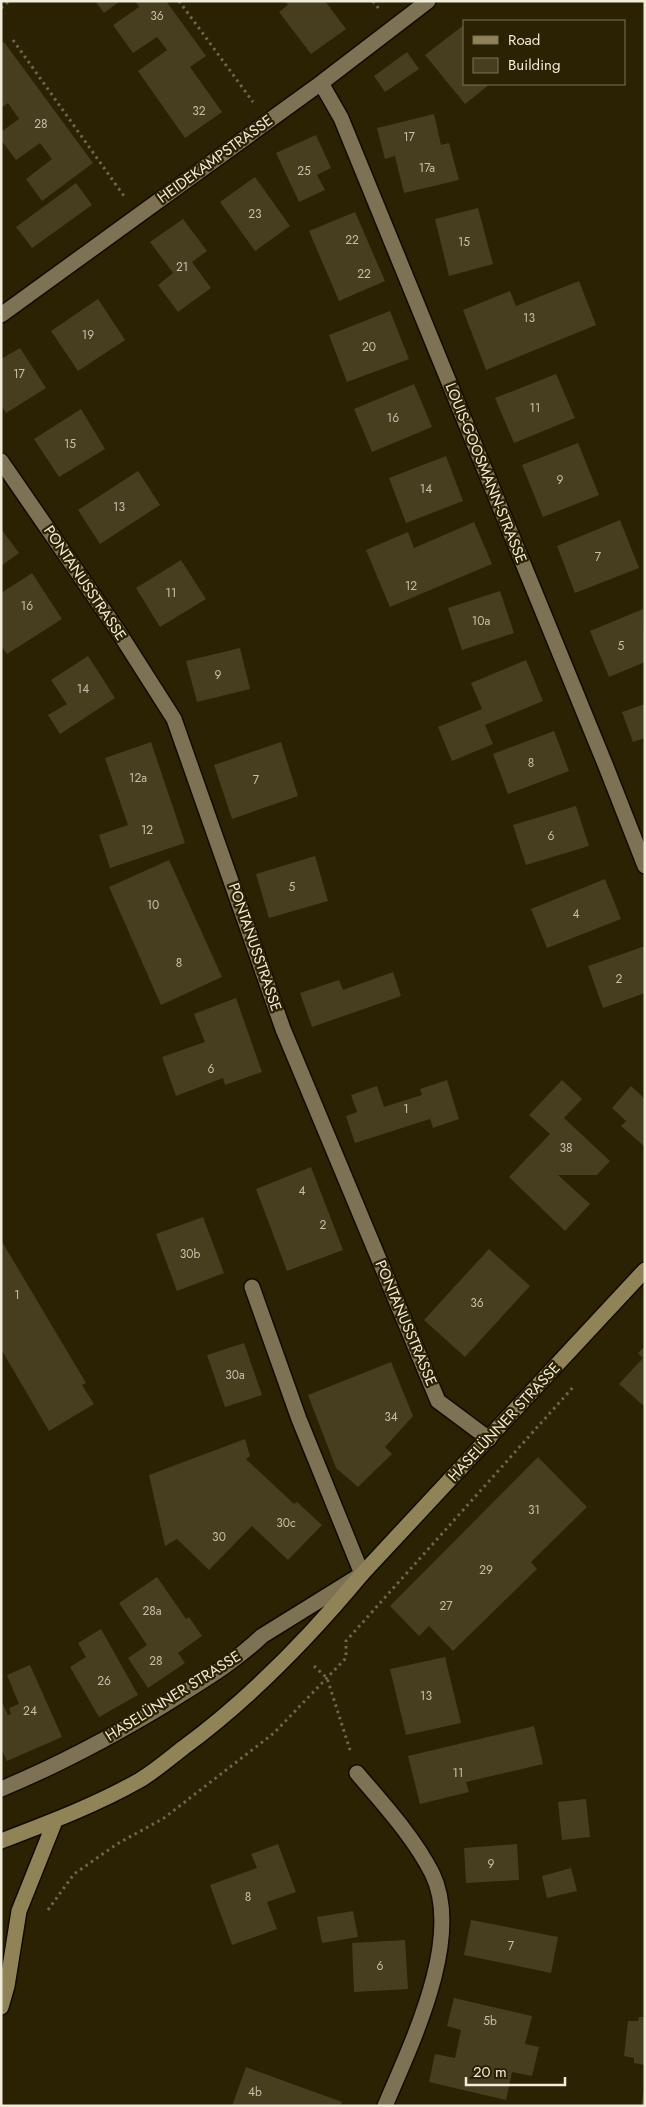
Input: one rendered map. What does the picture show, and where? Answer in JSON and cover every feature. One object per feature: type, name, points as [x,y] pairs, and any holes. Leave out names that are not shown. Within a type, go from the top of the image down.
[{"type":"street","name":"HEIDEKAMPSTRASSE","points":[[1,315],[321,83],[428,1]]},
{"type":"street","name":"LOUIS-GOOSMANN-STRASSE","points":[[321,83],[341,118],[606,764],[645,866]]},
{"type":"street","name":"PONTANUSSTRASSE","points":[[1,461],[118,631],[174,719],[283,1029],[438,1402],[489,1439]]},
{"type":"street","name":"HASELÜNNER STRASSE","points":[[1,1842],[55,1821],[141,1780],[219,1722],[258,1688],[645,1270]]},
{"type":"street","points":[[252,1287],[299,1419],[362,1574]]},
{"type":"street","name":"HASELÜNNER STRASSE","points":[[1,1789],[58,1765],[136,1722],[196,1686],[249,1648],[262,1636],[362,1574]]},
{"type":"street","points":[[357,1772],[413,1841],[433,1875],[442,1905],[443,1935],[429,1994],[385,2106]]},
{"type":"street","points":[[1,2007],[7,1986],[19,1911],[55,1821]]},
{"type":"path","points":[[1,8],[9,1]]},
{"type":"path","points":[[180,1],[267,122]]},
{"type":"path","points":[[13,40],[138,215]]},
{"type":"path","points":[[297,1648],[327,1678],[357,1772]]},
{"type":"building","points":[[95,1],[120,1],[104,13]]},
{"type":"building","points":[[135,1],[166,1],[206,56],[190,67],[222,112],[185,138],[138,71],[167,50],[157,37],[133,53],[113,25],[139,7]]},
{"type":"building","points":[[285,1],[325,1],[346,29],[311,54],[279,12],[288,5]]},
{"type":"building","points":[[463,26],[463,85],[489,85],[465,104],[425,55]]},
{"type":"building","points":[[4,42],[93,163],[42,201],[26,179],[52,159],[40,143],[16,160],[1,140],[1,132],[19,119],[8,103],[1,108],[1,44]]},
{"type":"building","points":[[407,52],[419,69],[385,92],[374,76]]},
{"type":"building","points":[[434,114],[441,145],[449,143],[459,180],[404,193],[395,156],[385,159],[377,128]]},
{"type":"building","points":[[316,135],[331,168],[317,175],[325,190],[299,202],[276,153]]},
{"type":"building","points":[[255,177],[290,226],[255,251],[220,202]]},
{"type":"building","points":[[76,183],[92,205],[32,248],[16,227]]},
{"type":"building","points":[[478,208],[493,264],[449,276],[435,219]]},
{"type":"building","points":[[355,212],[385,281],[339,301],[309,231]]},
{"type":"building","points":[[183,219],[207,251],[192,262],[211,288],[178,312],[158,285],[173,273],[150,242]]},
{"type":"building","points":[[579,281],[596,325],[486,370],[463,310],[510,291],[516,306]]},
{"type":"building","points":[[98,299],[125,340],[78,371],[51,331]]},
{"type":"building","points":[[390,311],[409,359],[347,382],[329,335]]},
{"type":"building","points":[[20,348],[46,388],[6,413],[1,405],[1,359]]},
{"type":"building","points":[[556,374],[575,418],[514,443],[495,398]]},
{"type":"building","points":[[414,384],[432,427],[372,452],[354,409]]},
{"type":"building","points":[[81,409],[105,449],[59,477],[34,439]]},
{"type":"building","points":[[578,443],[599,495],[543,517],[522,465]]},
{"type":"building","points":[[446,456],[463,501],[406,523],[389,478]]},
{"type":"building","points":[[138,471],[160,505],[100,544],[78,510]]},
{"type":"building","points":[[620,520],[639,568],[575,593],[557,546]]},
{"type":"building","points":[[474,522],[492,564],[390,607],[366,550],[408,532],[414,548]]},
{"type":"building","points":[[1,529],[19,553],[1,566]]},
{"type":"building","points":[[181,560],[206,599],[160,627],[136,588]]},
{"type":"building","points":[[32,573],[62,619],[7,654],[1,646],[1,593]]},
{"type":"building","points":[[500,591],[514,633],[462,650],[448,608]]},
{"type":"building","points":[[643,609],[645,662],[609,677],[590,631]]},
{"type":"building","points":[[240,648],[250,689],[197,702],[186,661]]},
{"type":"building","points":[[88,656],[115,698],[60,734],[48,715],[67,704],[51,680]]},
{"type":"building","points":[[526,660],[543,701],[485,725],[493,744],[452,761],[438,727],[482,709],[471,683]]},
{"type":"building","points":[[645,704],[645,738],[633,742],[622,712]]},
{"type":"building","points":[[554,731],[569,771],[508,794],[493,754]]},
{"type":"building","points":[[151,742],[185,843],[110,868],[99,835],[128,825],[105,758]]},
{"type":"building","points":[[281,742],[298,796],[232,819],[214,765]]},
{"type":"building","points":[[576,806],[589,846],[526,865],[513,825]]},
{"type":"building","points":[[315,856],[328,901],[269,918],[256,874]]},
{"type":"building","points":[[169,860],[222,977],[161,1005],[109,887]]},
{"type":"building","points":[[605,879],[621,919],[547,948],[531,909]]},
{"type":"building","points":[[645,946],[645,993],[603,1008],[588,966]]},
{"type":"building","points":[[393,972],[401,996],[312,1027],[300,993],[339,980],[343,990]]},
{"type":"building","points":[[236,998],[262,1072],[225,1085],[223,1078],[176,1096],[162,1057],[205,1042],[194,1014]]},
{"type":"building","points":[[447,1080],[459,1119],[433,1128],[430,1119],[355,1143],[346,1116],[357,1112],[351,1095],[377,1086],[384,1107],[422,1095],[420,1089]]},
{"type":"building","points":[[562,1080],[582,1099],[564,1118],[610,1161],[597,1175],[558,1175],[590,1204],[565,1231],[509,1177],[550,1134],[529,1115]]},
{"type":"building","points":[[631,1086],[645,1099],[645,1147],[621,1126],[626,1121],[612,1108]]},
{"type":"building","points":[[311,1167],[343,1250],[287,1271],[256,1189]]},
{"type":"building","points":[[203,1217],[224,1273],[177,1291],[156,1234]]},
{"type":"building","points":[[1,1240],[86,1383],[82,1385],[94,1404],[49,1431],[1,1349]]},
{"type":"building","points":[[489,1249],[530,1286],[465,1357],[424,1320]]},
{"type":"building","points":[[244,1343],[262,1395],[225,1407],[207,1355]]},
{"type":"building","points":[[645,1346],[645,1407],[619,1384],[643,1358],[638,1353]]},
{"type":"building","points":[[391,1362],[413,1416],[385,1447],[392,1454],[358,1487],[336,1468],[308,1395]]},
{"type":"building","points":[[245,1439],[250,1456],[246,1459],[294,1504],[297,1502],[322,1525],[288,1560],[252,1526],[209,1570],[177,1539],[165,1546],[149,1475]]},
{"type":"building","points":[[538,1457],[587,1507],[531,1562],[537,1569],[453,1651],[429,1626],[419,1636],[390,1606]]},
{"type":"building","points":[[157,1577],[186,1619],[189,1617],[202,1636],[178,1653],[185,1663],[148,1688],[128,1658],[147,1645],[119,1603]]},
{"type":"building","points":[[101,1629],[138,1695],[99,1717],[70,1667],[86,1657],[78,1643]]},
{"type":"building","points":[[445,1657],[461,1723],[406,1735],[390,1669]]},
{"type":"building","points":[[30,1665],[62,1737],[7,1761],[1,1748],[1,1700],[8,1715],[11,1714],[9,1708],[19,1704],[7,1675]]},
{"type":"building","points":[[534,1726],[543,1764],[466,1782],[469,1792],[420,1804],[408,1756]]},
{"type":"building","points":[[586,1799],[590,1837],[562,1840],[558,1802]]},
{"type":"building","points":[[278,1844],[296,1892],[267,1902],[277,1929],[232,1945],[210,1885],[257,1868],[251,1854]]},
{"type":"building","points":[[517,1844],[519,1880],[466,1883],[464,1848]]},
{"type":"building","points":[[571,1868],[577,1891],[547,1898],[542,1876]]},
{"type":"building","points":[[353,1911],[358,1937],[322,1943],[317,1917]]},
{"type":"building","points":[[471,1920],[558,1937],[551,1973],[464,1955]]},
{"type":"building","points":[[405,1940],[408,1989],[354,1992],[352,1943]]},
{"type":"building","points":[[454,1998],[532,2016],[525,2044],[539,2047],[532,2076],[512,2072],[506,2100],[429,2082],[435,2054],[455,2058],[461,2030],[447,2026]]},
{"type":"building","points":[[639,2017],[645,2017],[645,2065],[634,2063],[634,2058],[624,2056],[628,2021],[638,2021]]},
{"type":"building","points":[[246,2067],[342,2102],[340,2106],[232,2106]]},
{"type":"building","points":[[644,2089],[645,2106],[641,2106]]}]
